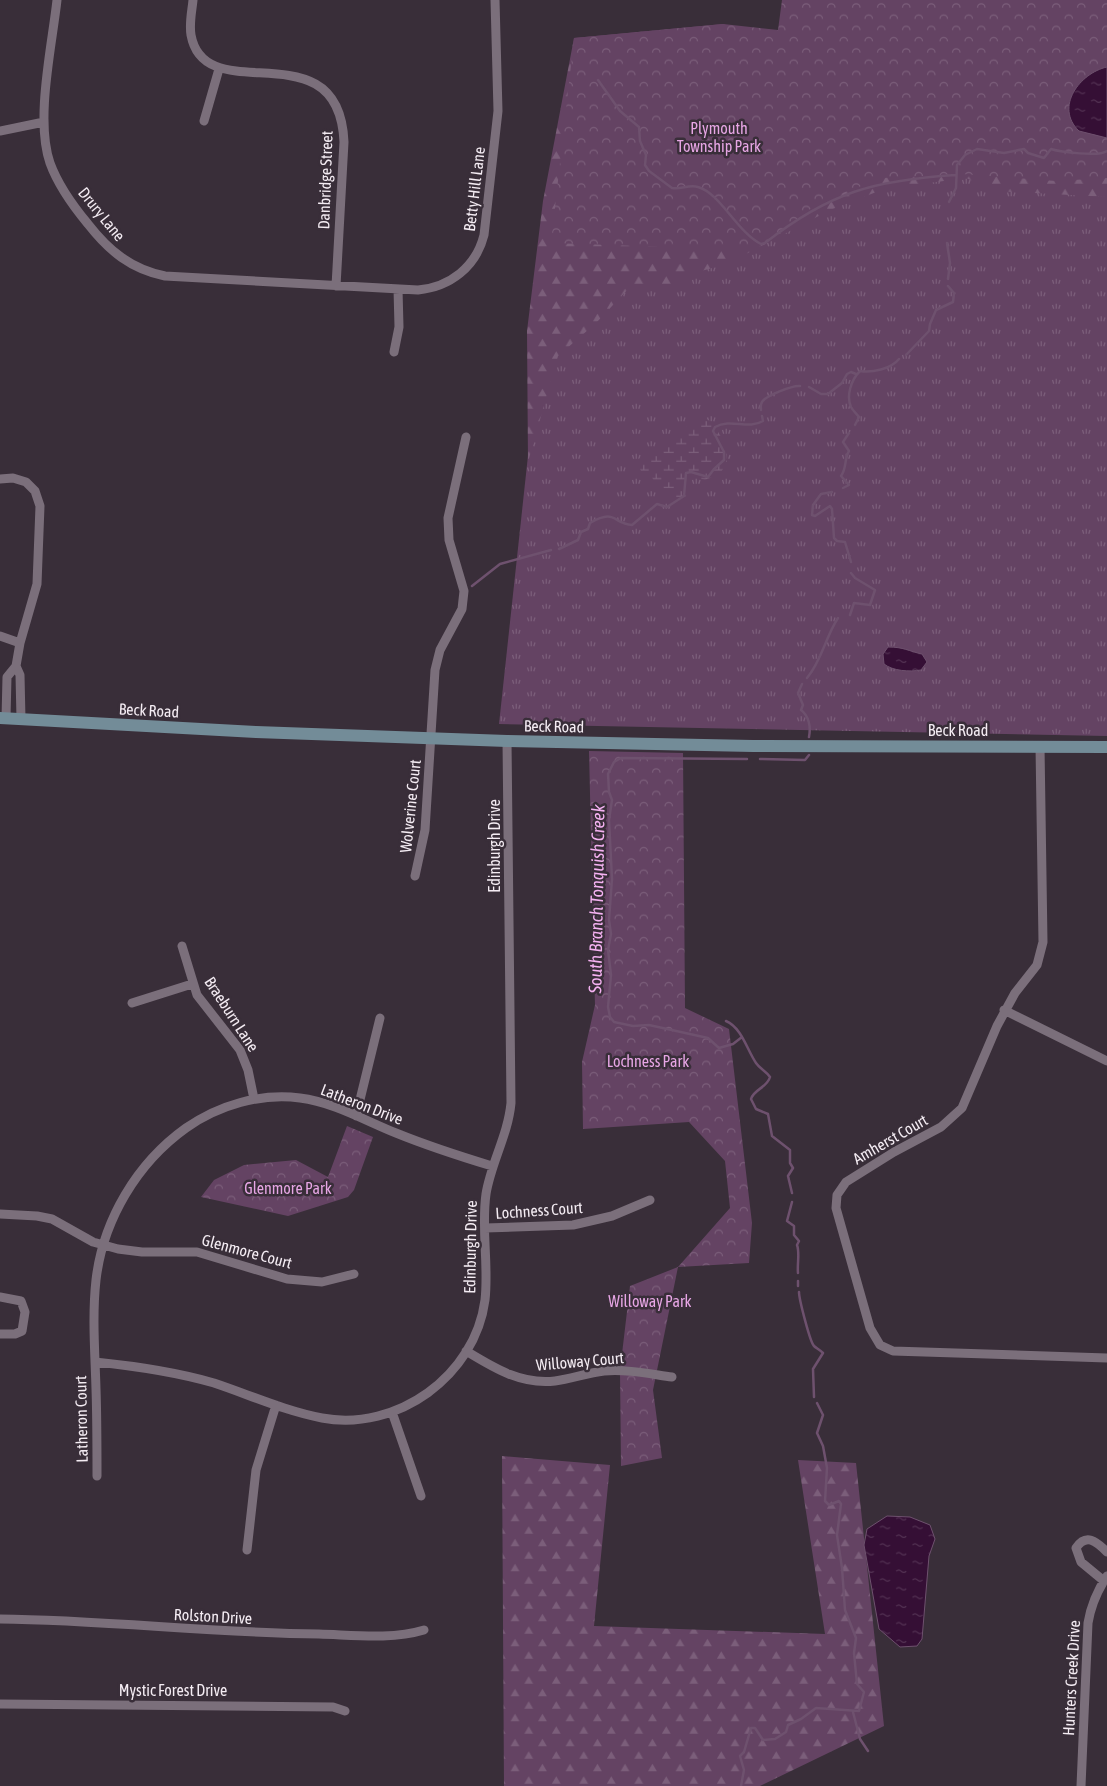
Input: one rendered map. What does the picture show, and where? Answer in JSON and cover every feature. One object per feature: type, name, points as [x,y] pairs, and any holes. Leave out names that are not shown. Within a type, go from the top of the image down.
[{"type":"main road","name":"Beck Road","points":[[3,718],[256,732],[507,741],[744,746],[1107,747]]},
{"type":"street","name":"Drury Lane","points":[[57,0],[44,122],[49,161],[60,185],[100,241],[126,262],[165,276],[398,289]]},
{"type":"street","points":[[193,0],[191,23],[194,44],[204,59],[219,69],[204,121]]},
{"type":"street","name":"Betty Hill Lane","points":[[398,289],[428,289],[450,281],[469,265],[482,243],[498,111],[495,0]]},
{"type":"street","name":"Danbridge Street","points":[[219,69],[302,77],[320,87],[335,105],[342,123],[344,142],[336,286]]},
{"type":"street","points":[[0,131],[44,122]]},
{"type":"street","points":[[394,352],[399,326],[398,289]]},
{"type":"street","name":"Wolverine Court","points":[[415,876],[425,830],[435,670],[440,650],[462,609],[464,591],[449,540],[448,518],[466,437]]},
{"type":"street","points":[[0,479],[13,478],[26,482],[35,491],[40,506],[37,584],[20,642],[16,666],[7,677],[3,718]]},
{"type":"street","points":[[0,636],[20,642]]},
{"type":"street","points":[[16,666],[20,675],[21,719]]},
{"type":"street","name":"Edinburgh Drive","points":[[95,1362],[194,1378],[308,1415],[338,1420],[363,1419],[392,1412],[413,1402],[435,1388],[453,1370],[466,1351],[479,1326],[485,1300],[486,1197],[492,1166],[508,1121],[511,1103],[507,741]]},
{"type":"street","name":"Amherst Court","points":[[1040,746],[1042,949],[1037,965],[1004,1010],[967,1099],[956,1116],[942,1127],[862,1171],[846,1182],[837,1195],[836,1208],[867,1319],[876,1341],[886,1348],[893,1351],[1107,1358]]},
{"type":"street","name":"Braeburn Lane","points":[[182,946],[192,984],[206,1008],[240,1050],[248,1070],[254,1099]]},
{"type":"street","points":[[132,1003],[192,984]]},
{"type":"street","points":[[1004,1010],[1107,1061]]},
{"type":"street","points":[[356,1116],[380,1018]]},
{"type":"street","name":"Latheron Drive","points":[[95,1362],[95,1293],[102,1246],[124,1197],[141,1172],[159,1151],[180,1133],[203,1118],[227,1107],[254,1099],[277,1097],[302,1098],[356,1116],[429,1147],[492,1166]]},
{"type":"street","name":"Lochness Court","points":[[486,1228],[573,1225],[612,1216],[650,1200]]},
{"type":"street","name":"Glenmore Court","points":[[0,1214],[37,1216],[52,1219],[102,1246],[142,1252],[197,1252],[277,1277],[303,1280],[334,1280],[354,1274]]},
{"type":"street","points":[[0,1297],[21,1301],[25,1312],[22,1331],[15,1334],[0,1334]]},
{"type":"street","name":"Willoway Court","points":[[466,1351],[504,1373],[534,1381],[557,1381],[598,1372],[623,1370],[672,1377]]},
{"type":"street","name":"Latheron Court","points":[[95,1362],[97,1476]]},
{"type":"street","points":[[247,1550],[256,1470],[276,1405]]},
{"type":"street","points":[[392,1412],[421,1496]]},
{"type":"street","points":[[1105,1578],[1081,1562],[1076,1548],[1080,1542],[1088,1539],[1096,1541],[1107,1552]]},
{"type":"street","name":"Hunters Creek Drive","points":[[1081,1786],[1088,1623],[1091,1608],[1105,1578]]},
{"type":"street","name":"Rolston Drive","points":[[0,1619],[225,1632],[406,1635],[424,1630]]},
{"type":"street","name":"Mystic Forest Drive","points":[[0,1704],[332,1706],[345,1711]]},
{"type":"green space","name":"Plymouth Township Park","points":[[782,0],[1107,0],[1107,178],[1056,181],[962,174],[883,178],[821,201],[755,250],[551,243],[574,38],[723,24],[778,30]]},
{"type":"green space","name":"Plymouth Township Park","points":[[723,24],[1107,150],[1107,197],[997,191],[966,178],[884,189],[830,210],[727,264],[690,274],[683,287],[629,288],[596,323],[558,356],[528,462],[527,331],[543,201],[574,38]]},
{"type":"green space","points":[[962,174],[1107,178],[1107,736],[499,724],[551,243],[883,178]]},
{"type":"green space","points":[[704,418],[712,422],[726,445],[727,462],[720,474],[705,480],[693,476],[689,481],[687,495],[679,502],[668,498],[661,492],[650,473],[641,471],[637,462],[640,458],[682,435],[690,421]]},
{"type":"green space","name":"Lochness Park","points":[[589,751],[683,753],[685,1008],[729,1029],[752,1223],[749,1263],[678,1267],[730,1208],[725,1161],[689,1122],[583,1129],[582,1062],[595,1005]]},
{"type":"green space","name":"Glenmore Park","points":[[347,1126],[373,1137],[354,1190],[348,1197],[288,1216],[201,1197],[214,1180],[244,1165],[296,1160],[328,1177]]},
{"type":"green space","name":"Willoway Park","points":[[678,1267],[653,1390],[662,1458],[621,1466],[620,1371],[630,1286]]},
{"type":"green space","points":[[502,1456],[610,1465],[594,1626],[825,1634],[798,1460],[856,1463],[884,1726],[760,1786],[504,1786]]},
{"type":"water","points":[[1107,67],[1107,138],[1079,131],[1072,122],[1069,112],[1070,102],[1080,84],[1097,70]]},
{"type":"water","points":[[888,647],[902,648],[922,654],[927,662],[921,670],[896,670],[884,664],[883,654]]},
{"type":"water","points":[[887,1516],[910,1517],[930,1525],[935,1539],[929,1556],[922,1639],[917,1646],[900,1647],[879,1629],[864,1545],[867,1529]]},
{"type":"waterway","points":[[598,80],[620,111],[639,127],[640,141],[646,155],[645,165],[649,171],[672,188],[695,186],[706,191],[714,197],[744,231],[761,244],[811,212],[833,200],[854,192],[877,185],[927,177],[956,175]]},
{"type":"waterway","name":"South Branch Tonquish Creek","points":[[949,202],[956,188],[957,165],[965,155],[977,149],[1004,153],[1024,149],[1028,153],[1044,158],[1051,149],[1089,154],[1107,151]]},
{"type":"waterway","name":"South Branch Tonquish Creek","points":[[947,243],[950,263],[948,279]]},
{"type":"waterway","name":"South Branch Tonquish Creek","points":[[906,355],[929,331],[936,310],[953,302],[954,293],[948,286]]},
{"type":"waterway","name":"South Branch Tonquish Creek","points":[[855,425],[859,417],[851,407],[849,398],[850,388],[857,375],[860,371],[876,371],[886,368],[899,359]]},
{"type":"waterway","points":[[809,387],[821,394],[828,394],[842,383],[847,374],[851,372],[856,374]]},
{"type":"waterway","points":[[761,410],[761,403],[768,397],[786,389],[800,386]]},
{"type":"waterway","points":[[559,549],[578,540],[581,532],[588,529],[590,523],[598,519],[610,517],[632,525],[657,504],[667,507],[684,496],[686,473],[691,472],[708,477],[724,460],[724,452],[713,431],[715,427],[727,424],[757,423],[763,421],[762,416]]},
{"type":"waterway","name":"South Branch Tonquish Creek","points":[[843,488],[849,485],[841,476],[849,451],[843,442],[849,433]]},
{"type":"waterway","name":"South Branch Tonquish Creek","points":[[832,492],[821,494],[813,505],[812,515],[815,516],[830,506],[832,509],[834,538],[837,541],[845,542],[851,562]]},
{"type":"waterway","points":[[472,586],[500,564],[551,550]]},
{"type":"waterway","name":"South Branch Tonquish Creek","points":[[850,615],[854,603],[870,605],[875,590],[855,578],[851,573]]},
{"type":"waterway","name":"South Branch Tonquish Creek","points":[[807,678],[816,664],[838,618]]},
{"type":"waterway","name":"South Branch Tonquish Creek","points":[[802,684],[798,693],[803,705],[801,710],[809,722],[809,737]]},
{"type":"waterway","name":"South Branch Tonquish Creek","points":[[760,759],[805,760],[809,755]]},
{"type":"waterway","name":"South Branch Tonquish Creek","points":[[742,1037],[733,1044],[719,1048],[708,1038],[649,1025],[633,1026],[614,1022],[610,1017],[608,1007],[611,975],[608,950],[611,934],[609,920],[612,879],[609,820],[612,800],[609,792],[608,774],[614,762],[621,758],[747,759]]},
{"type":"waterway","name":"South Branch Tonquish Creek","points":[[726,1021],[736,1029],[756,1063],[770,1077],[766,1084],[751,1099],[756,1109],[768,1114],[772,1136],[790,1150],[790,1163],[793,1168],[788,1176],[792,1193]]},
{"type":"waterway","name":"South Branch Tonquish Creek","points":[[792,1202],[787,1221],[794,1226],[794,1235],[799,1241],[797,1245],[798,1273]]},
{"type":"waterway","name":"South Branch Tonquish Creek","points":[[798,1281],[798,1286]]},
{"type":"waterway","name":"South Branch Tonquish Creek","points":[[799,1292],[812,1343],[823,1353],[813,1369],[814,1397]]},
{"type":"waterway","name":"South Branch Tonquish Creek","points":[[741,1786],[744,1770],[740,1756],[744,1752],[751,1728],[755,1728],[763,1740],[775,1739],[786,1732],[788,1725],[801,1719],[816,1708],[859,1711],[864,1692],[857,1684],[854,1653],[856,1638],[845,1610],[837,1535],[841,1504],[839,1501],[829,1505],[825,1501],[827,1468],[823,1446],[817,1433],[823,1415],[817,1403]]},
{"type":"waterway","points":[[853,1712],[860,1739],[868,1751]]}]
